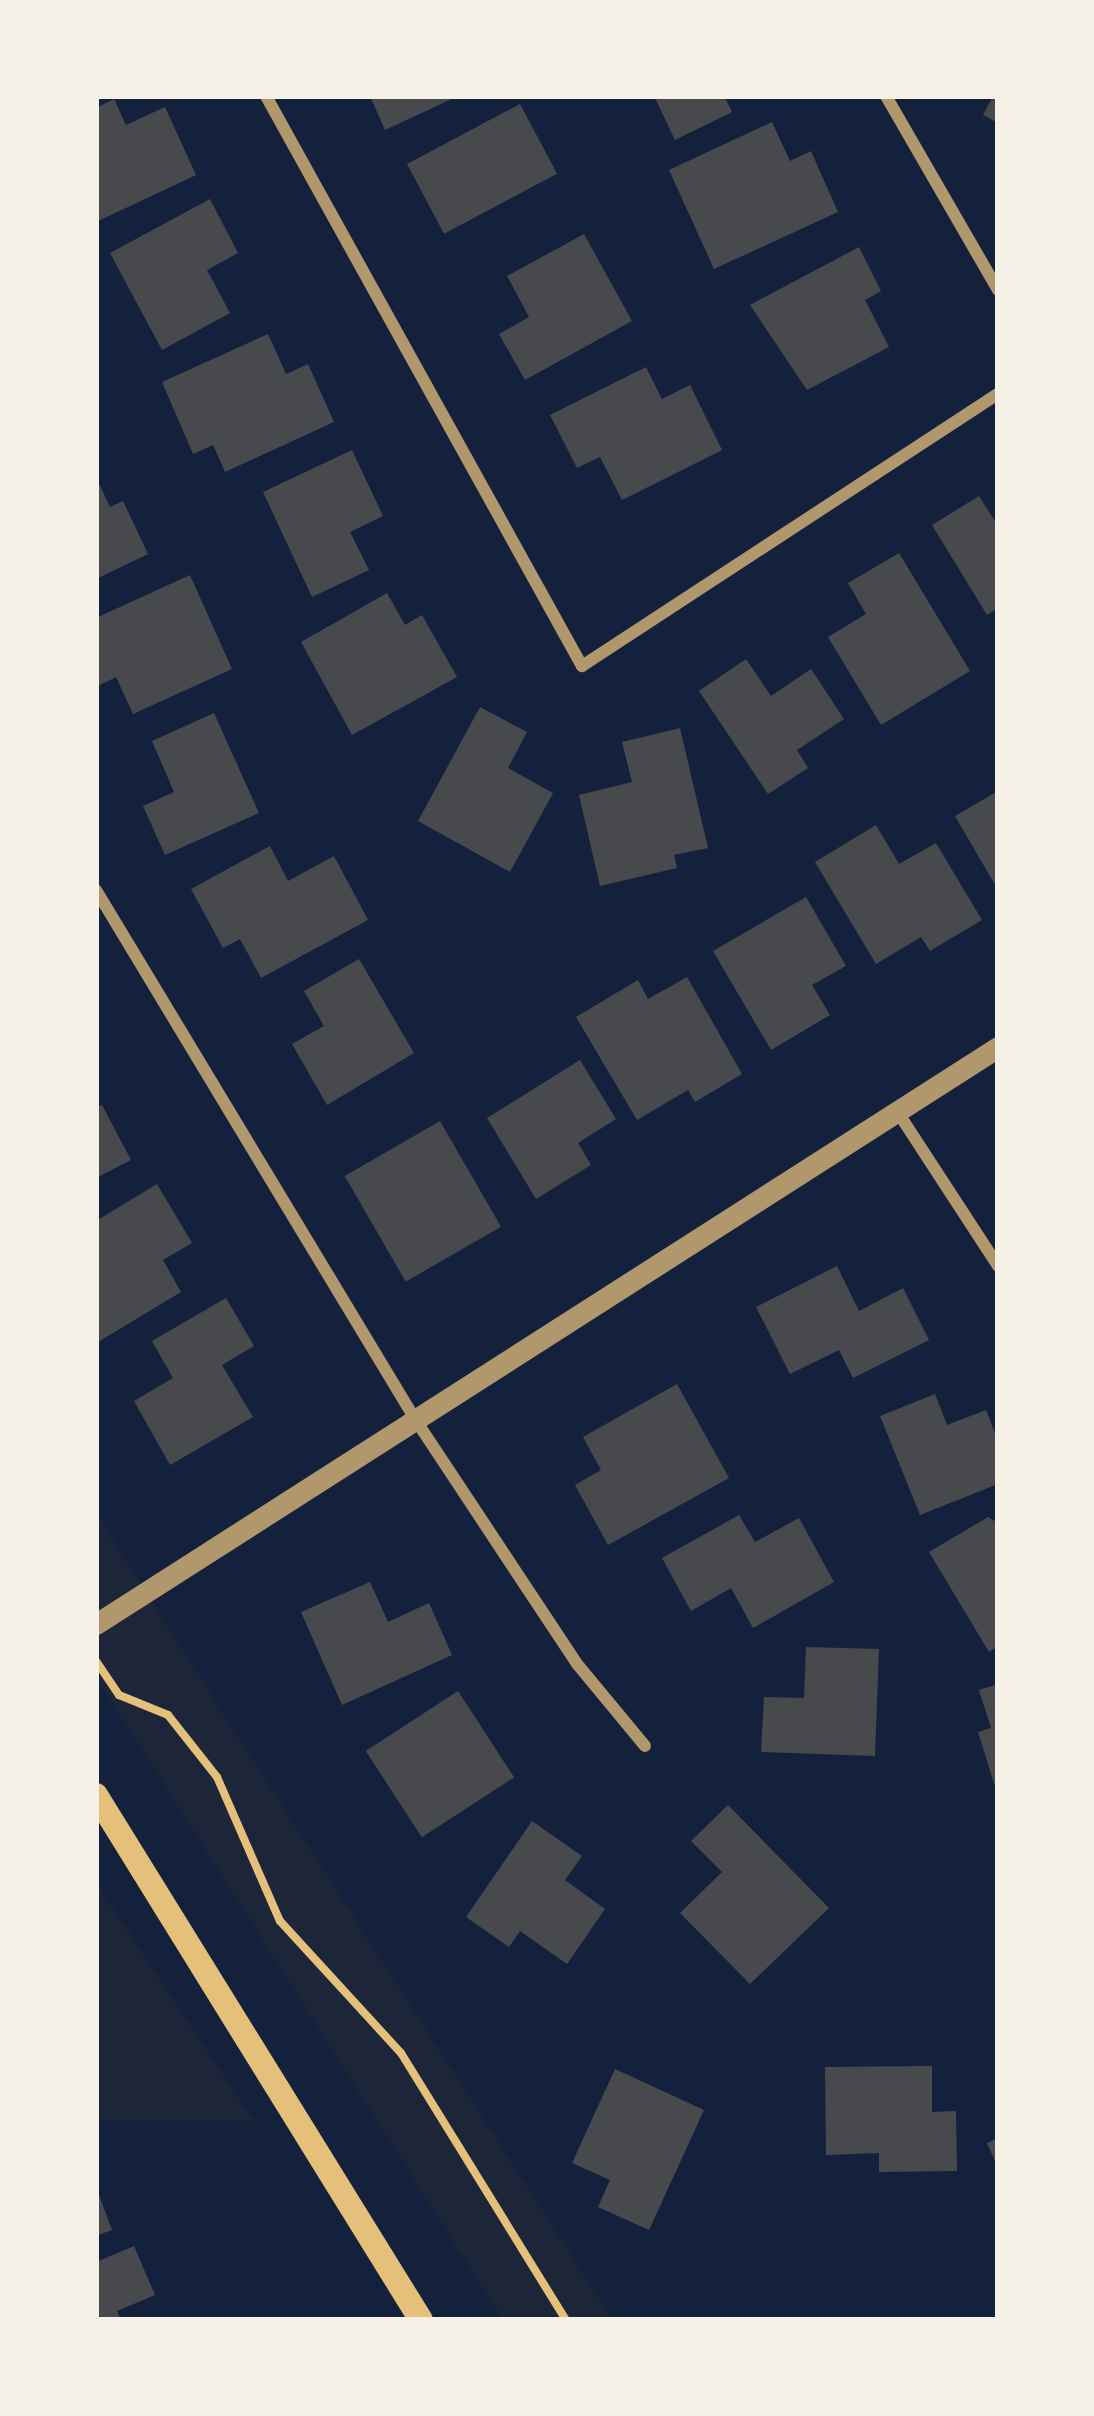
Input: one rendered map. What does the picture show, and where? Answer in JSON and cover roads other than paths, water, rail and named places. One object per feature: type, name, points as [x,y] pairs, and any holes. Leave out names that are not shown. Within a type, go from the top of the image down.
[{"type":"main road","points":[[96,1795],[421,2320]]},
{"type":"street","points":[[266,96],[582,666],[998,394]]},
{"type":"street","points":[[886,96],[998,290]]},
{"type":"street","points":[[96,890],[415,1419],[578,1665],[645,1746]]},
{"type":"street","points":[[96,1624],[998,1047]]},
{"type":"street","points":[[897,1111],[998,1266]]}]
